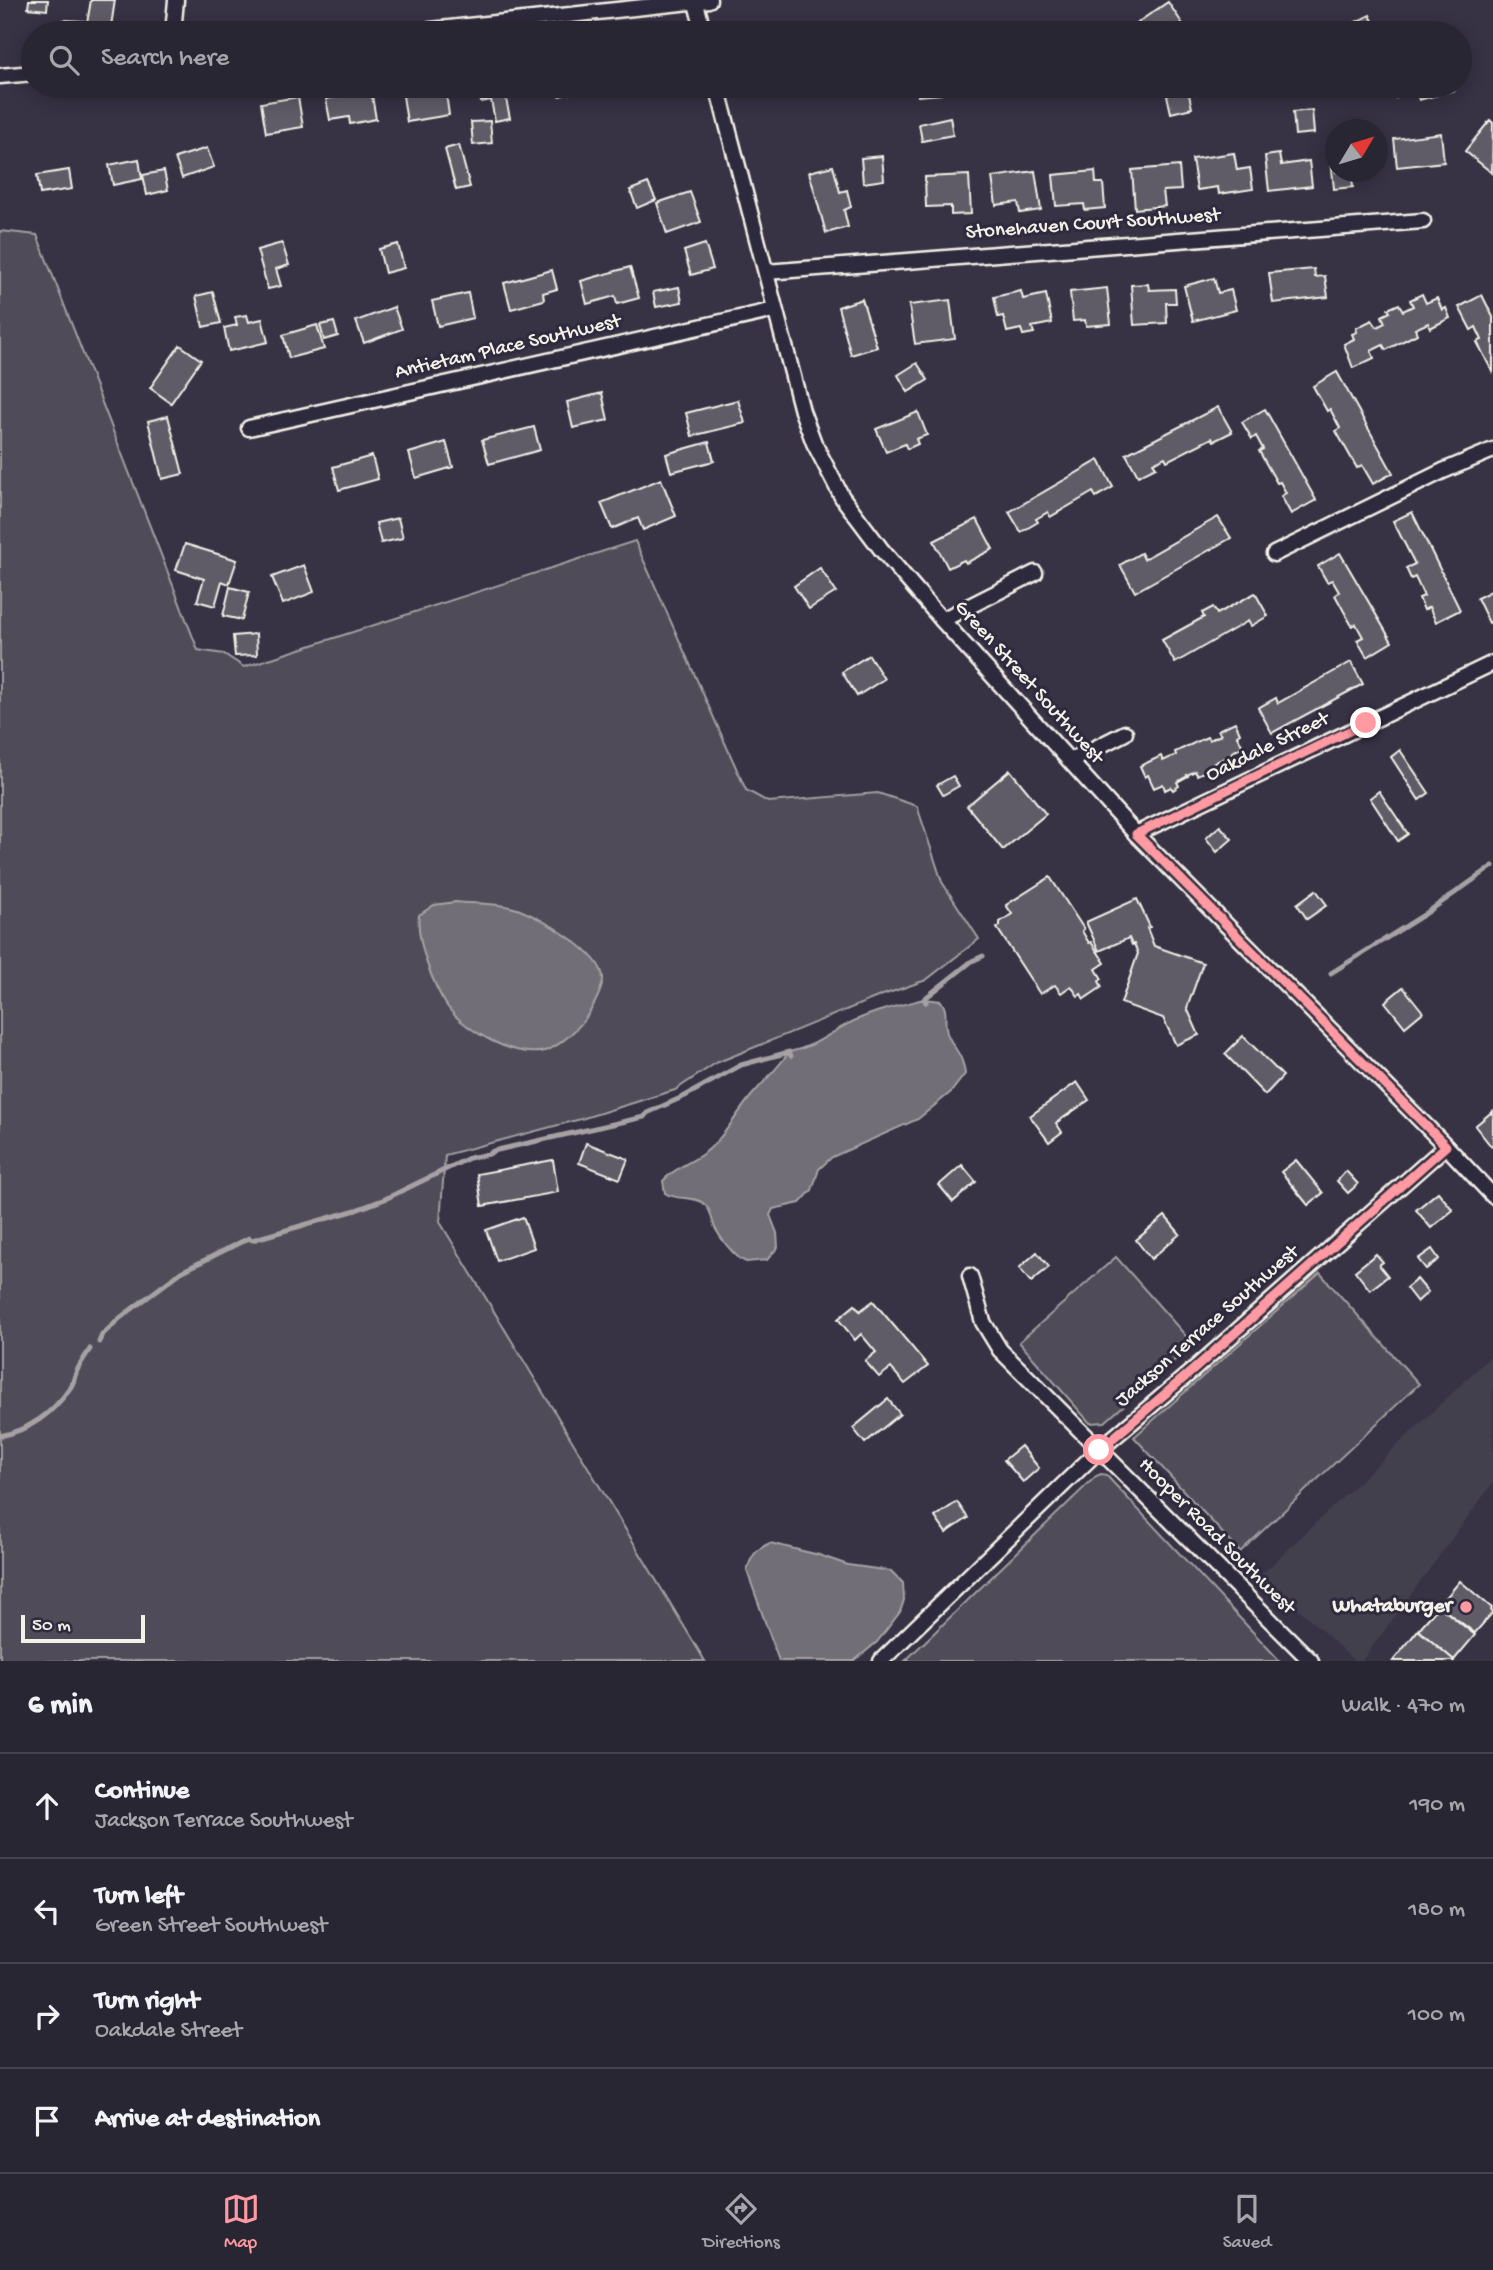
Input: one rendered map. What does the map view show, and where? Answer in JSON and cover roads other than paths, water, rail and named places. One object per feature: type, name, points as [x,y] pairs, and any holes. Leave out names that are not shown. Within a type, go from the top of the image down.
[{"type":"street","points":[[174,21],[177,0]]},
{"type":"street","points":[[510,21],[700,0],[703,21]]},
{"type":"street","points":[[0,76],[21,74]]},
{"type":"street","name":"Green Street Southwest","points":[[721,98],[802,411],[827,471],[842,497],[881,549],[942,620],[1136,834],[1493,1196]]},
{"type":"street","name":"Stonehaven Court Southwest","points":[[766,272],[1423,221]]},
{"type":"street","name":"Antietam Place Southwest","points":[[249,428],[775,310]]},
{"type":"street","points":[[1274,554],[1443,471],[1493,450]]},
{"type":"street","points":[[942,620],[1035,573]]},
{"type":"street","name":"Oakdale Street","points":[[1136,834],[1493,663]]},
{"type":"street","points":[[1070,761],[1125,733]]},
{"type":"street","name":"Jackson Terrace Southwest","points":[[881,1661],[1099,1450],[1446,1146]]},
{"type":"street","name":"Hooper Road Southwest","points":[[970,1276],[983,1322],[1000,1350],[1311,1661]]},
{"type":"waterway","points":[[1331,973],[1425,914],[1493,866]]},
{"type":"waterway","points":[[926,1002],[924,999],[972,961],[983,956]]},
{"type":"waterway","points":[[99,1342],[102,1335],[120,1318],[181,1272],[249,1238],[252,1240],[356,1210],[385,1199],[469,1158],[644,1117],[647,1113],[685,1096],[741,1065],[789,1052],[791,1056]]},
{"type":"waterway","points":[[0,1436],[30,1425],[56,1405],[71,1386],[90,1349]]},
{"type":"place","name":"Whataburger","points":[[1466,1607]]}]
